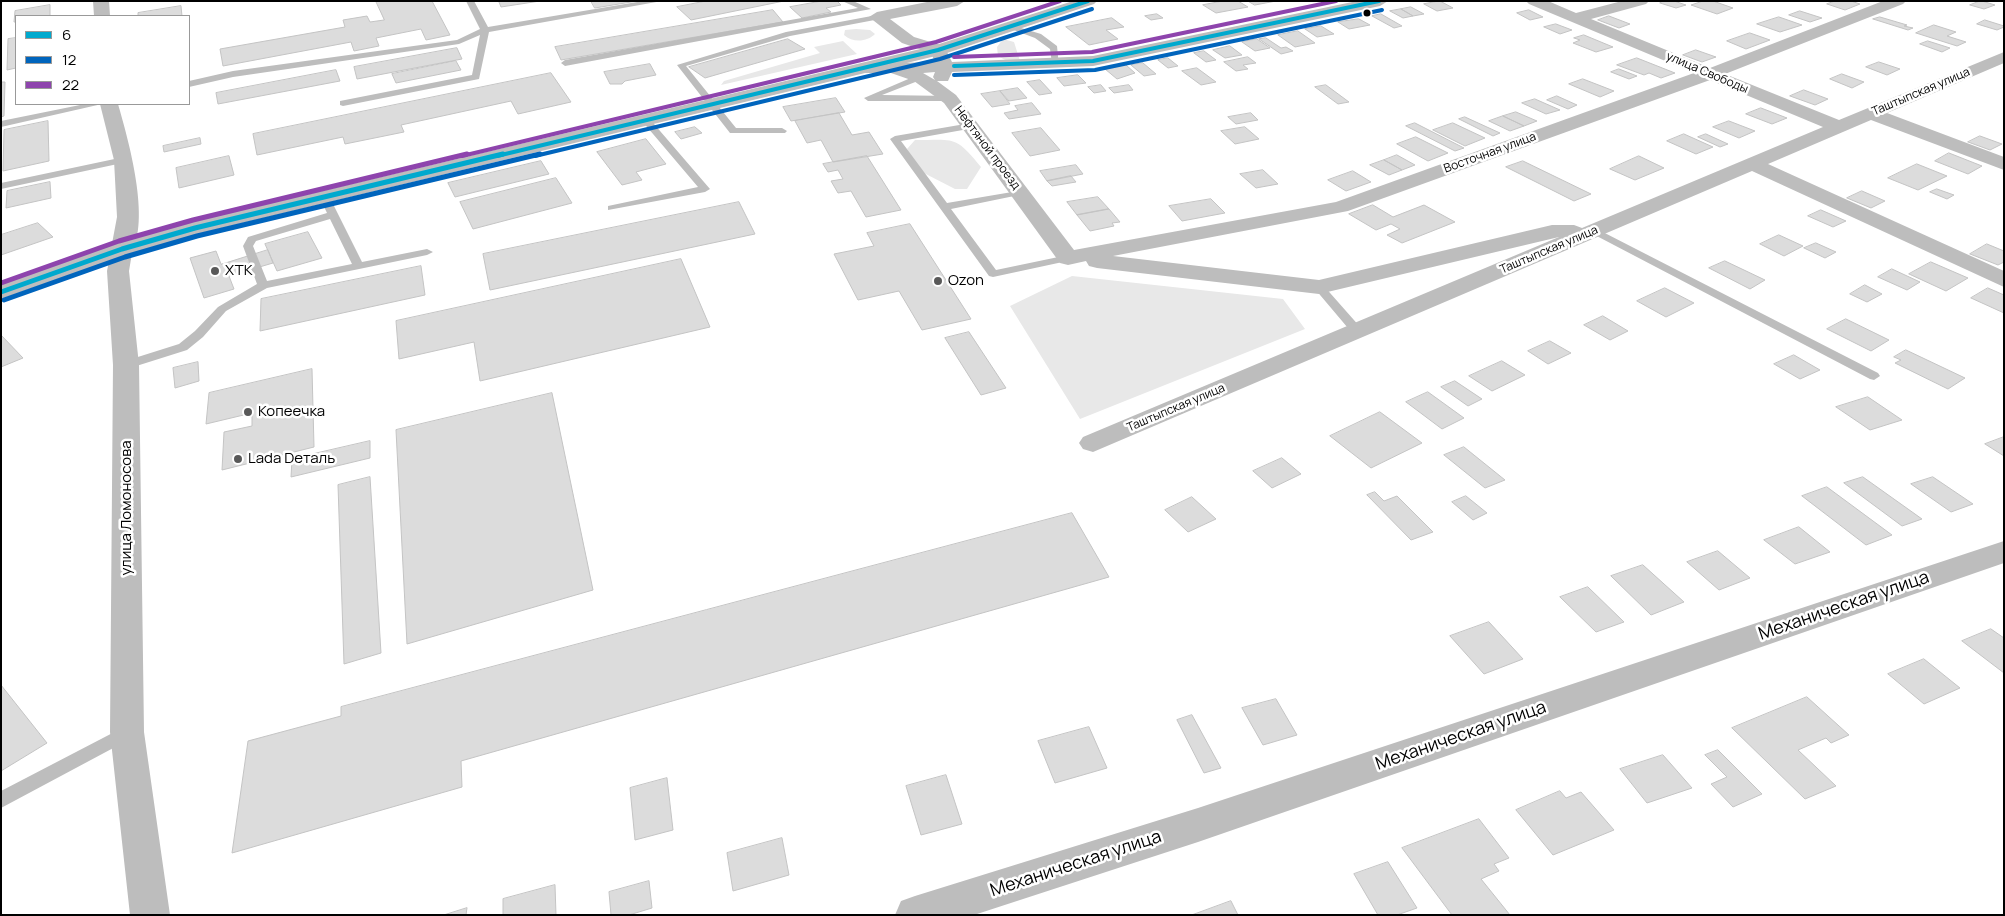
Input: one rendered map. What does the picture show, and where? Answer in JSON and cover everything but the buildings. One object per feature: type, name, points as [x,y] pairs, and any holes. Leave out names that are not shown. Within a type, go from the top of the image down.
[{"type":"street","points":[[101,1],[102,15]]},
{"type":"street","points":[[872,13],[957,1]]},
{"type":"street","points":[[862,69],[941,58],[1014,27],[1089,1]]},
{"type":"street","points":[[1,292],[122,248],[329,205],[646,119],[862,69],[941,58],[1056,64],[1103,59],[1380,1]]},
{"type":"street","name":"улица Свободы","points":[[1534,1],[1839,127]]},
{"type":"street","points":[[1575,18],[1641,1]]},
{"type":"street","name":"Восточная улица","points":[[1068,258],[1340,206],[1709,74],[1898,1]]},
{"type":"street","points":[[872,13],[908,40],[941,58]]},
{"type":"street","name":"Таштыпская улица","points":[[1093,443],[2004,57]]},
{"type":"street","points":[[941,58],[942,79],[950,99]]},
{"type":"street","name":"Нефтяной проезд","points":[[884,67],[920,77],[950,99],[1068,258]]},
{"type":"street","points":[[1976,69],[2004,78]]},
{"type":"street","name":"улица Ломоносова","points":[[109,105],[124,160],[128,217],[118,271],[126,365],[128,732],[150,915]]},
{"type":"street","points":[[1871,114],[2004,164]]},
{"type":"street","points":[[1752,164],[2004,280]]},
{"type":"street","points":[[1068,258],[1319,286],[1552,230],[1595,231]]},
{"type":"street","name":"Механическая улица","points":[[915,915],[1207,822],[2004,552]]},
{"type":"lane","points":[[343,103],[476,77],[485,30],[470,1]]},
{"type":"lane","points":[[190,84],[233,74],[459,42],[485,30],[658,1]]},
{"type":"lane","points":[[846,1],[872,13]]},
{"type":"lane","points":[[857,1],[872,13]]},
{"type":"lane","points":[[565,63],[872,13]]},
{"type":"lane","points":[[782,131],[733,131],[681,65],[789,34],[872,13]]},
{"type":"lane","points":[[1014,27],[1038,36],[1054,48],[1056,64]]},
{"type":"lane","points":[[920,77],[868,98],[950,99]]},
{"type":"lane","points":[[1,124],[92,105]]},
{"type":"lane","points":[[612,208],[705,189],[646,119]]},
{"type":"lane","points":[[971,126],[895,139],[993,274],[1068,258]]},
{"type":"lane","points":[[1,186],[124,160]]},
{"type":"lane","points":[[944,207],[1020,192]]},
{"type":"lane","points":[[262,286],[248,246],[252,239],[329,205],[359,266]]},
{"type":"lane","points":[[1595,231],[1874,376]]},
{"type":"lane","points":[[126,365],[183,347],[191,342],[222,308],[262,286],[427,252]]},
{"type":"lane","points":[[1319,286],[1358,331]]},
{"type":"lane","points":[[1,800],[128,732]]},
{"type":"shaded area","points":[[845,30],[870,30],[875,34],[868,39],[860,40],[848,38],[844,35]]},
{"type":"shaded area","points":[[1003,39],[1014,42],[1020,61],[1007,61],[998,56],[997,47]]},
{"type":"shaded area","points":[[843,41],[857,54],[721,85],[724,81],[820,53],[814,47]]},
{"type":"shaded area","points":[[915,140],[947,140],[959,144],[965,149],[981,167],[967,189],[955,189],[918,170],[907,149]]},
{"type":"shaded area","points":[[1072,276],[1283,299],[1305,329],[1080,419],[1010,306]]},
{"type":"transit line","name":"22","points":[[1,283],[119,241],[193,220],[936,42],[1060,1]]},
{"type":"transit line","name":"6","points":[[1,292],[122,249],[195,228],[938,50],[1088,1]]},
{"type":"transit line","name":"22","points":[[954,57],[1092,52],[1336,1]]},
{"type":"transit line","name":"6","points":[[954,66],[1093,61],[1379,1]]},
{"type":"transit line","name":"12","points":[[4,300],[125,257],[197,236],[940,59],[1092,9]]},
{"type":"transit line","name":"12","points":[[954,75],[1056,73],[1095,70],[1382,10]]},
{"type":"place","name":"ХТК","points":[[215,271]]},
{"type":"place","name":"Ozon","points":[[938,281]]},
{"type":"place","name":"Копеечка","points":[[248,412]]},
{"type":"place","name":"Lada Dеталь","points":[[238,459]]}]
